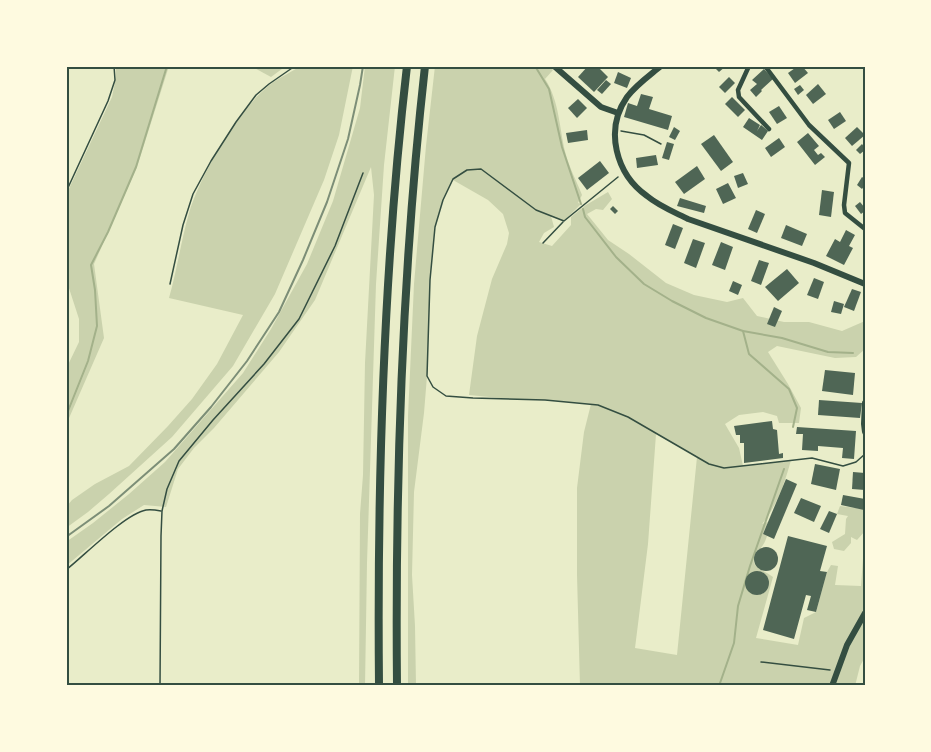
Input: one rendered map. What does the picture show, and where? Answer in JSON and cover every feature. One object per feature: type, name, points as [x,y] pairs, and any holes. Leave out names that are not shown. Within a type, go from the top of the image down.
[{"type":"highway","points":[[379,686],[384,346],[394,189],[407,66]]},
{"type":"highway","points":[[397,686],[398,500],[402,358],[413,190],[425,66]]},
{"type":"street","points":[[554,66],[601,107],[618,114]]},
{"type":"street","points":[[661,66],[639,83],[626,98],[618,114],[615,129],[618,159],[634,184],[646,196],[688,219],[814,263],[865,284]]},
{"type":"street","points":[[749,66],[738,90],[739,98],[769,129]]},
{"type":"street","points":[[765,66],[808,124],[849,164],[845,213],[865,229]]},
{"type":"street","points":[[865,403],[865,432]]},
{"type":"street","points":[[832,686],[847,645],[865,613]]},
{"type":"path","points":[[66,192],[108,101],[115,80],[114,66]]},
{"type":"path","points":[[170,284],[183,225],[193,194],[211,161],[256,95],[295,66]]},
{"type":"path","points":[[615,129],[644,135],[662,144]]},
{"type":"path","points":[[564,221],[536,210],[482,169],[467,170],[453,179],[443,200],[434,237],[430,280],[427,376],[433,387],[446,396],[545,399],[598,405],[628,417],[709,464],[724,468],[812,458],[843,466],[856,462],[865,454]]},
{"type":"path","points":[[543,243],[564,221],[625,172]]},
{"type":"path","points":[[160,686],[162,511],[167,489],[179,461],[264,364],[299,319],[335,246],[363,174]]},
{"type":"path","points":[[66,570],[133,516],[144,510],[162,511]]},
{"type":"path","points":[[761,662],[837,671]]},
{"type":"green space","points":[[116,66],[169,66],[137,167],[94,264],[104,338],[66,425],[66,369],[79,342],[79,319],[66,283],[66,195],[112,97]]},
{"type":"green space","points":[[251,66],[286,66],[271,77]]},
{"type":"green space","points":[[300,66],[353,66],[339,135],[324,180],[275,294],[233,366],[172,437],[109,494],[66,528],[66,507],[72,500],[95,484],[129,466],[192,399],[217,364],[243,315],[169,298],[194,198],[220,146],[242,114],[265,89]]},
{"type":"green space","points":[[365,66],[395,66],[384,165],[376,284],[365,686],[359,686],[360,514],[374,195],[371,167],[315,300],[279,352],[178,469],[166,507],[144,505],[122,519],[66,566],[66,542],[129,494],[165,462],[243,373],[271,329],[307,264],[333,201],[360,108]]},
{"type":"green space","points":[[435,66],[550,66],[553,70],[545,79],[554,97],[568,160],[582,195],[578,203],[581,204],[564,221],[551,216],[554,227],[544,233],[539,242],[552,246],[571,225],[571,217],[608,192],[612,199],[603,210],[596,209],[587,214],[608,240],[666,283],[694,295],[727,302],[743,298],[757,316],[784,322],[809,322],[842,331],[865,321],[865,349],[856,357],[835,358],[777,346],[768,352],[801,408],[799,423],[779,423],[777,416],[763,412],[739,415],[725,424],[739,448],[743,466],[791,460],[780,494],[762,524],[768,522],[763,534],[767,536],[754,560],[756,566],[773,577],[756,638],[798,645],[804,618],[816,612],[831,565],[838,566],[835,585],[861,586],[865,531],[865,657],[855,686],[580,686],[577,488],[584,432],[591,404],[469,395],[477,336],[492,279],[507,244],[509,233],[503,214],[488,200],[453,180],[443,200],[435,227],[430,280],[427,376],[414,492],[412,575],[416,686],[408,686],[408,416],[414,284]],"holes":[[[656,434],[697,457],[677,655],[635,648],[648,544]]]},
{"type":"green space","points":[[840,506],[864,509],[865,506],[865,531],[857,540],[851,537],[851,543],[844,551],[834,549],[832,542],[845,534],[848,516],[837,514]]},
{"type":"building","points":[[588,66],[597,66],[608,77],[594,92],[578,77]]},
{"type":"building","points":[[713,66],[726,66],[719,72]]},
{"type":"building","points":[[802,66],[808,73],[795,83],[788,73]]},
{"type":"building","points":[[764,69],[773,79],[756,97],[750,90],[757,84],[752,80]]},
{"type":"building","points":[[618,72],[631,78],[627,88],[614,83]]},
{"type":"building","points":[[729,77],[735,83],[725,93],[719,87]]},
{"type":"building","points":[[606,80],[611,84],[602,94],[597,90]]},
{"type":"building","points":[[818,84],[826,94],[813,104],[806,95]]},
{"type":"building","points":[[800,85],[804,90],[798,95],[794,89]]},
{"type":"building","points":[[641,94],[653,97],[649,109],[672,116],[668,130],[624,117],[628,103],[637,106]]},
{"type":"building","points":[[732,97],[745,110],[738,117],[725,104]]},
{"type":"building","points":[[578,99],[587,108],[577,118],[568,108]]},
{"type":"building","points":[[779,106],[787,118],[777,124],[769,112]]},
{"type":"building","points":[[840,112],[846,121],[834,129],[828,120]]},
{"type":"building","points":[[749,118],[760,125],[757,131],[761,125],[768,131],[762,140],[743,127]]},
{"type":"building","points":[[674,127],[680,131],[675,140],[669,137]]},
{"type":"building","points":[[857,127],[865,135],[852,146],[845,138]]},
{"type":"building","points":[[587,130],[588,140],[568,143],[566,133]]},
{"type":"building","points":[[808,133],[819,146],[814,150],[818,155],[821,153],[825,157],[815,165],[797,142]]},
{"type":"building","points":[[714,135],[733,162],[721,171],[701,144]]},
{"type":"building","points":[[779,138],[785,147],[771,157],[765,148]]},
{"type":"building","points":[[667,142],[674,144],[669,160],[662,158]]},
{"type":"building","points":[[862,144],[865,150],[860,154],[856,150]]},
{"type":"building","points":[[656,155],[658,165],[637,168],[636,158]]},
{"type":"building","points":[[600,161],[609,173],[587,190],[578,178]]},
{"type":"building","points":[[697,166],[705,179],[684,194],[675,182]]},
{"type":"building","points":[[743,173],[748,184],[738,188],[734,176]]},
{"type":"building","points":[[862,177],[865,179],[865,185],[862,189],[857,185]]},
{"type":"building","points":[[728,183],[736,198],[723,204],[716,189]]},
{"type":"building","points":[[822,190],[834,192],[831,217],[819,215]]},
{"type":"building","points":[[680,198],[706,206],[704,213],[677,206]]},
{"type":"building","points":[[860,202],[865,208],[861,214],[855,206]]},
{"type":"building","points":[[613,206],[618,211],[615,214],[610,209]]},
{"type":"building","points":[[756,210],[765,214],[757,233],[748,229]]},
{"type":"building","points":[[673,224],[683,228],[675,249],[665,245]]},
{"type":"building","points":[[786,225],[807,234],[802,246],[781,238]]},
{"type":"building","points":[[846,230],[855,235],[849,246],[853,248],[844,265],[826,256],[835,239],[840,242]]},
{"type":"building","points":[[693,239],[705,243],[696,268],[684,263]]},
{"type":"building","points":[[721,242],[733,247],[725,270],[712,265]]},
{"type":"building","points":[[759,260],[769,263],[761,285],[751,281]]},
{"type":"building","points":[[787,269],[799,283],[778,301],[765,287]]},
{"type":"building","points":[[814,278],[824,282],[818,299],[807,295]]},
{"type":"building","points":[[733,281],[742,285],[738,295],[729,291]]},
{"type":"building","points":[[852,289],[861,292],[854,311],[844,307]]},
{"type":"building","points":[[834,301],[844,304],[841,314],[831,312]]},
{"type":"building","points":[[774,307],[782,311],[775,327],[767,324]]},
{"type":"building","points":[[825,370],[855,373],[853,395],[822,391]]},
{"type":"building","points":[[819,400],[862,403],[860,418],[818,415]]},
{"type":"building","points":[[772,421],[773,429],[777,430],[779,454],[783,453],[783,458],[744,463],[744,443],[740,443],[740,435],[736,435],[734,426]]},
{"type":"building","points":[[797,427],[856,431],[854,459],[842,458],[843,448],[818,446],[818,451],[802,450],[803,434],[796,434]]},
{"type":"building","points":[[815,464],[840,469],[836,490],[811,484]]},
{"type":"building","points":[[853,472],[865,473],[865,490],[852,489]]},
{"type":"building","points":[[786,479],[797,484],[774,539],[763,534]]},
{"type":"building","points":[[843,495],[865,499],[864,510],[841,505]]},
{"type":"building","points":[[801,498],[821,506],[814,522],[794,513]]},
{"type":"building","points":[[829,511],[837,514],[829,533],[820,529]]},
{"type":"building","points":[[788,536],[827,546],[820,571],[827,572],[816,612],[807,610],[811,596],[806,595],[794,639],[763,630]]},
{"type":"building","points":[[766,547],[774,551],[778,559],[774,567],[766,571],[758,567],[754,559],[758,551]]},
{"type":"building","points":[[757,571],[765,575],[769,583],[765,591],[757,595],[749,591],[745,583],[749,575]]},
{"type":"waterway","points":[[66,416],[88,361],[97,326],[91,265],[136,167],[167,66]]},
{"type":"waterway","points":[[535,66],[549,89],[562,147],[581,204]]},
{"type":"waterway","points":[[583,209],[585,217],[616,257],[644,284],[672,301],[706,318],[743,331],[782,338],[828,352],[853,353]]},
{"type":"waterway","points":[[743,331],[749,354],[789,389],[797,408],[793,427]]},
{"type":"waterway","points":[[719,686],[734,643],[738,606],[784,469]]},
{"type":"railway","points":[[66,537],[109,506],[174,449],[247,361],[279,312],[327,202],[348,139],[363,66]]}]
